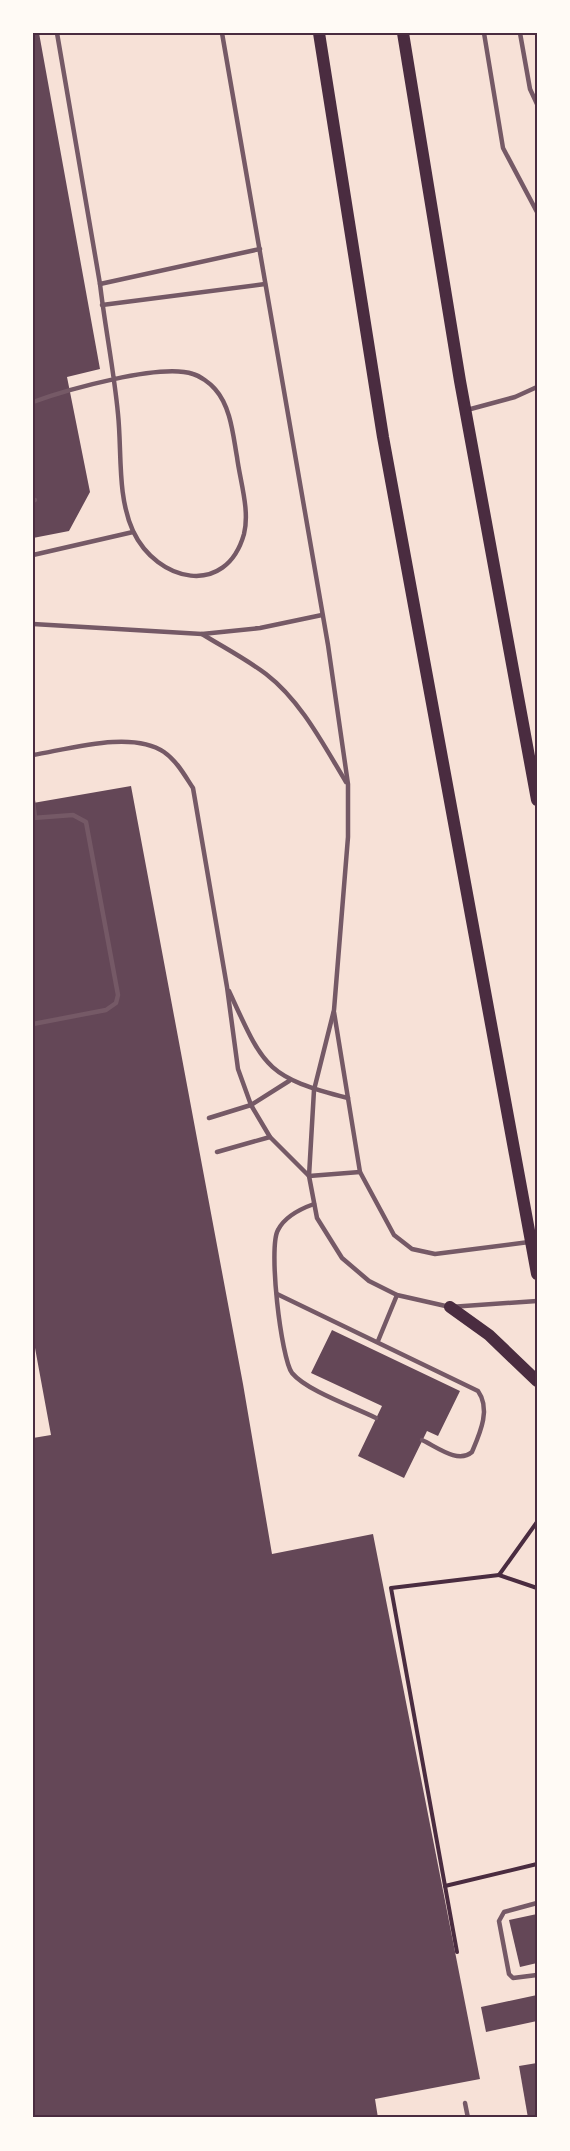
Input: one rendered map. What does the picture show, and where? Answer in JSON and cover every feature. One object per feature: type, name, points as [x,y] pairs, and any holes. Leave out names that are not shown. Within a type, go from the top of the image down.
[{"type":"main road","points":[[319,33],[383,437],[533,1242],[537,1274]]},
{"type":"main road","points":[[403,33],[467,410],[537,800]]},
{"type":"main road","points":[[450,1307],[489,1335],[537,1382]]},
{"type":"lane","points":[[33,402],[68,389],[166,371],[192,374],[216,390],[224,403],[232,428],[246,519],[243,535],[227,564],[202,576],[189,576],[169,571],[134,532],[125,509],[118,414],[102,305],[100,284],[57,33]]},
{"type":"lane","points":[[222,33],[322,615],[348,784],[348,837],[334,1010],[315,1090],[309,1176],[316,1218],[342,1258],[369,1281],[397,1295],[450,1307],[537,1300]]},
{"type":"lane","points":[[484,33],[503,148],[537,212]]},
{"type":"lane","points":[[520,33],[530,89],[537,104]]},
{"type":"lane","points":[[100,284],[260,249]]},
{"type":"lane","points":[[102,305],[265,284]]},
{"type":"lane","points":[[467,410],[515,397],[537,387]]},
{"type":"lane","points":[[33,555],[134,532]]},
{"type":"lane","points":[[33,624],[202,634],[260,628],[322,615]]},
{"type":"lane","points":[[202,634],[266,674],[286,693],[304,714],[348,784]]},
{"type":"lane","points":[[33,755],[113,741],[134,742],[163,751],[179,766],[193,788],[227,987],[234,1047],[251,1104],[270,1137],[309,1176],[360,1172]]},
{"type":"lane","points":[[33,801],[34,817],[73,816],[86,822],[118,995],[116,1003],[106,1010],[33,1024]]},
{"type":"lane","points":[[227,987],[266,1063],[289,1081],[348,1098]]},
{"type":"lane","points":[[334,1010],[360,1172],[394,1235],[412,1249],[435,1254],[458,1253],[533,1242]]},
{"type":"lane","points":[[209,1118],[251,1104],[289,1081]]},
{"type":"lane","points":[[217,1152],[270,1137]]},
{"type":"lane","points":[[314,1204],[292,1214],[277,1231],[273,1248],[273,1271],[287,1365],[300,1381],[376,1418]]},
{"type":"lane","points":[[277,1294],[472,1385],[483,1398],[486,1410],[476,1443],[467,1456],[458,1457],[422,1440]]},
{"type":"lane","points":[[378,1341],[397,1295]]},
{"type":"lane","points":[[537,1903],[504,1912],[499,1921],[509,1974],[513,1978],[537,1975]]},
{"type":"lane","points":[[465,2103],[468,2118]]},
{"type":"path","points":[[499,1575],[537,1522]]},
{"type":"path","points":[[457,1952],[391,1588],[499,1575],[537,1588]]},
{"type":"path","points":[[445,1886],[537,1864]]},
{"type":"building","points":[[33,33],[39,33],[100,369],[67,377],[90,492],[69,531],[33,538]]},
{"type":"building","points":[[131,786],[243,1384],[272,1554],[373,1534],[480,2079],[375,2099],[378,2118],[33,2118],[33,1438],[51,1435],[33,1337],[33,803]]},
{"type":"building","points":[[332,1330],[460,1391],[438,1436],[427,1431],[404,1478],[358,1456],[382,1406],[311,1373]]},
{"type":"building","points":[[537,1914],[537,1963],[520,1967],[509,1920]]},
{"type":"building","points":[[537,1995],[537,2021],[486,2032],[481,2007]]},
{"type":"building","points":[[537,2063],[537,2118],[528,2118],[519,2066]]}]
